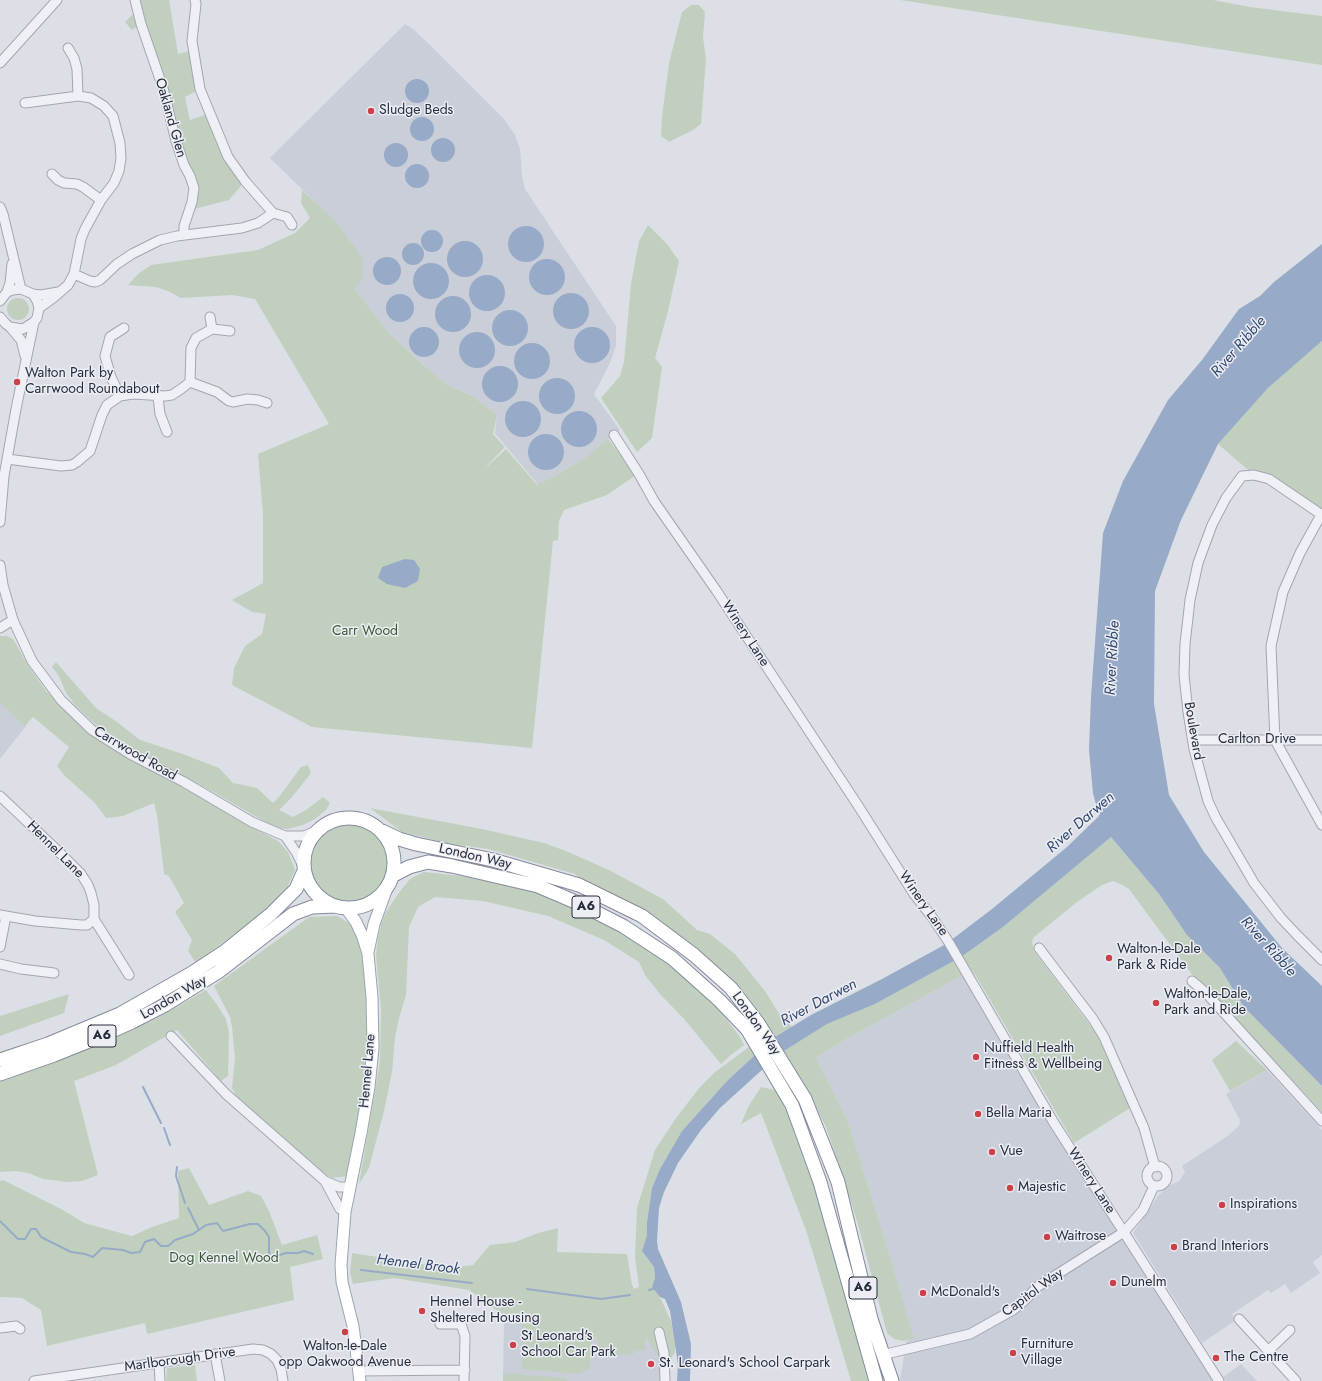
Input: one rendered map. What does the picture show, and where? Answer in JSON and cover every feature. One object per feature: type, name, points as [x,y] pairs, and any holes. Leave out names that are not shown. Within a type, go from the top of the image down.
[{"type":"highway","name":"A6","points":[[304,870],[304,855],[308,842],[316,831],[326,824],[337,819],[349,817],[361,819],[382,831],[389,841],[393,852],[394,864],[390,882],[379,897],[369,904],[358,908],[341,907]]},
{"type":"highway","name":"London Way","points":[[382,831],[399,839],[416,844],[493,860],[579,885],[642,916],[694,955],[726,984],[753,1026],[805,1099],[838,1182],[871,1319],[892,1381]]},
{"type":"highway","name":"London Way","points":[[390,882],[409,867],[428,862],[452,866],[538,886],[578,903],[623,926],[672,958],[719,1000],[753,1026],[792,1105],[820,1182],[876,1381]]},
{"type":"highway","name":"London Way","points":[[0,1060],[48,1044],[120,1014],[192,974],[224,952],[271,914],[296,888],[304,870]]},
{"type":"highway","points":[[304,870],[308,883],[316,894],[341,907]]},
{"type":"highway","name":"London Way","points":[[0,1074],[67,1050],[132,1022],[165,1005],[218,972],[293,914],[312,907],[341,907]]},
{"type":"highway","points":[[869,1357],[882,1355]]},
{"type":"main road","name":"Hennel Lane","points":[[368,954],[374,924],[390,882]]},
{"type":"main road","name":"Hennel Lane","points":[[341,907],[356,922],[363,937],[368,954],[372,997],[373,1048],[369,1087],[349,1187],[345,1212],[341,1259],[342,1282],[352,1326],[360,1376]]},
{"type":"street","points":[[0,63],[57,0]]},
{"type":"street","name":"Oakland Glen","points":[[135,0],[141,24],[162,88],[176,141],[194,188],[192,202],[184,226],[184,236]]},
{"type":"street","points":[[195,0],[196,4],[192,40],[200,89],[228,156],[246,181],[274,213],[287,217],[292,225]]},
{"type":"street","points":[[68,48],[74,58],[77,69],[78,96]]},
{"type":"street","points":[[24,103],[78,96],[91,98],[104,106],[113,116],[117,126],[120,143],[121,158],[119,171],[114,183],[101,200],[81,238],[74,274],[68,285],[39,308]]},
{"type":"street","points":[[52,174],[64,183],[76,184],[83,187],[101,200]]},
{"type":"street","points":[[0,207],[21,288]]},
{"type":"street","points":[[74,274],[95,282],[100,280],[117,264],[132,254],[160,240],[242,228],[258,224],[274,213]]},
{"type":"street","points":[[2,298],[10,283],[12,270],[12,250]]},
{"type":"street","points":[[2,298],[13,290],[21,288],[33,294],[41,295],[60,292]]},
{"type":"street","points":[[0,522],[5,453],[26,364],[34,322],[37,318],[39,308],[37,300],[33,294]]},
{"type":"street","points":[[210,317],[212,329]]},
{"type":"street","points":[[1,319],[21,340],[26,364]]},
{"type":"street","points":[[10,327],[23,329],[34,322]]},
{"type":"street","points":[[120,396],[105,356],[110,337],[124,328]]},
{"type":"street","points":[[190,382],[191,348],[193,343],[199,336],[212,329],[230,331]]},
{"type":"street","points":[[5,453],[61,466],[72,465],[90,451],[102,415],[107,406],[120,396],[132,394],[158,397],[172,395],[190,382]]},
{"type":"street","points":[[190,382],[217,392],[229,401],[233,402],[247,399],[267,403]]},
{"type":"street","points":[[158,397],[160,414],[167,432]]},
{"type":"street","points":[[232,412],[233,402]]},
{"type":"street","name":"Winery Lane","points":[[614,435],[642,478],[654,501],[716,590],[857,804],[914,894],[949,943],[1054,1123],[1219,1381]]},
{"type":"street","name":"Boulevard","points":[[1322,515],[1269,479],[1254,475],[1242,476],[1226,498],[1212,525],[1198,563],[1190,600],[1185,644],[1184,675],[1193,740],[1208,801],[1216,818],[1254,882],[1281,918],[1322,960]]},
{"type":"street","points":[[1322,515],[1300,553],[1283,592],[1271,646],[1275,740],[1322,825]]},
{"type":"street","name":"Carrwood Road","points":[[0,565],[3,585],[13,620],[32,660],[61,700],[92,730],[130,754],[190,785],[252,822],[285,836],[304,836],[316,831]]},
{"type":"street","points":[[0,628],[13,620]]},
{"type":"street","name":"Carlton Drive","points":[[1193,740],[1322,740]]},
{"type":"street","name":"Hennel Lane","points":[[0,796],[81,874],[91,893],[94,905],[94,919],[129,975]]},
{"type":"street","points":[[285,836],[296,852],[304,870]]},
{"type":"street","points":[[0,947],[3,916],[53,923],[81,925],[88,925],[94,919]]},
{"type":"street","name":"Capitol Way","points":[[1039,948],[1104,1037],[1144,1128],[1154,1167]]},
{"type":"street","points":[[0,964],[21,969],[54,973]]},
{"type":"street","points":[[1192,981],[1206,993],[1322,1121]]},
{"type":"street","points":[[171,1036],[226,1094],[325,1181],[339,1187],[349,1187]]},
{"type":"street","name":"Capitol Way","points":[[1154,1167],[1163,1169],[1166,1177],[1164,1182],[1161,1185],[1154,1186],[1149,1183],[1147,1175],[1149,1170],[1154,1167]]},
{"type":"street","points":[[325,1181],[340,1209],[345,1212]]},
{"type":"street","name":"Capitol Way","points":[[882,1355],[970,1334],[1012,1310],[1023,1302],[1037,1287],[1124,1232],[1143,1210],[1154,1186]]},
{"type":"street","points":[[1239,1319],[1296,1381]]},
{"type":"street","points":[[440,1324],[461,1324],[465,1336],[464,1381]]},
{"type":"street","points":[[0,1328],[16,1326],[20,1329]]},
{"type":"street","points":[[1268,1352],[1290,1330]]},
{"type":"street","points":[[658,1332],[664,1353],[665,1381]]},
{"type":"street","name":"Marlborough Drive","points":[[34,1381],[253,1349],[263,1350],[271,1354],[277,1360],[281,1369],[283,1381]]},
{"type":"street","points":[[215,1354],[220,1381]]},
{"type":"street","points":[[158,1363],[160,1381]]},
{"type":"street","points":[[360,1376],[465,1370]]},
{"type":"shaded area","points":[[405,24],[413,29],[430,45],[504,119],[515,135],[520,149],[522,176],[525,189],[616,326],[616,346],[610,363],[594,394],[620,430],[588,456],[538,485],[495,433],[497,415],[474,397],[446,384],[388,332],[354,289],[314,201],[270,158]]},
{"type":"shaded area","points":[[0,701],[26,726],[0,759]]},
{"type":"shaded area","points":[[963,975],[1214,1381],[900,1381],[906,1342],[913,1336],[848,1122],[816,1058],[843,1041]]},
{"type":"shaded area","points":[[1267,1070],[1322,1130],[1322,1255],[1313,1262],[1320,1273],[1291,1293],[1285,1284],[1271,1293],[1268,1290],[1232,1314],[1236,1320],[1202,1343],[1133,1233],[1158,1196],[1168,1186],[1179,1181],[1185,1172],[1182,1166],[1229,1135],[1239,1126],[1240,1120],[1226,1094]]},
{"type":"shaded area","points":[[504,1318],[531,1324],[562,1326],[650,1322],[662,1363],[663,1381],[503,1381]]},
{"type":"shaded area","points":[[1241,1364],[1257,1381],[1226,1381],[1223,1377]]},
{"type":"green space","points":[[135,0],[169,0],[178,54],[194,50],[200,89],[185,97],[190,120],[210,113],[245,181],[229,200],[194,209],[193,188],[141,24],[132,30],[125,22],[136,11]]},
{"type":"green space","points":[[900,0],[1213,0],[1250,7],[1322,16],[1322,65]]},
{"type":"green space","points":[[691,5],[699,5],[705,12],[703,37],[706,59],[701,124],[693,130],[669,142],[661,136],[669,63],[682,12]]},
{"type":"green space","name":"Carr Wood","points":[[302,190],[337,223],[363,259],[362,280],[354,289],[388,332],[446,384],[474,397],[497,415],[493,434],[505,447],[482,471],[506,449],[537,485],[588,456],[608,439],[636,475],[607,495],[564,510],[559,521],[558,540],[553,541],[532,748],[312,727],[232,685],[234,668],[245,646],[262,634],[266,614],[252,612],[232,600],[263,583],[263,515],[258,454],[329,424],[255,299],[232,295],[181,298],[156,287],[128,285],[138,274],[151,265],[258,250],[295,233],[310,218],[301,203]]},
{"type":"green space","points":[[648,225],[667,244],[679,261],[668,311],[655,358],[662,367],[652,438],[637,452],[601,398],[620,376],[624,362],[631,284],[639,241]]},
{"type":"green space","points":[[18,298],[26,301],[29,309],[26,317],[18,320],[10,317],[7,309],[10,301]]},
{"type":"green space","points":[[1322,341],[1322,515],[1254,475],[1218,444],[1268,388]]},
{"type":"green space","points":[[0,636],[7,636],[13,639],[29,667],[46,691],[100,740],[136,763],[212,803],[235,818],[278,841],[288,852],[295,870],[287,888],[271,905],[253,920],[196,963],[188,951],[192,940],[175,912],[184,903],[169,876],[164,874],[157,815],[154,803],[123,816],[106,818],[94,802],[65,776],[57,766],[69,747],[33,717],[25,726],[0,703]]},
{"type":"green space","points":[[56,662],[96,708],[140,740],[219,768],[233,783],[257,788],[273,803],[301,767],[308,765],[311,773],[292,797],[279,810],[293,817],[306,810],[323,797],[330,803],[326,810],[315,819],[303,825],[287,829],[279,828],[267,823],[217,794],[133,749],[95,724],[75,705],[66,693],[59,676],[52,667]]},
{"type":"green space","points":[[370,808],[482,829],[544,843],[609,870],[663,899],[697,930],[710,934],[735,954],[765,991],[778,1012],[792,1027],[775,1037],[754,1007],[637,907],[579,878],[575,874],[488,849],[451,844],[402,832]]},
{"type":"green space","points":[[342,825],[356,825],[370,831],[381,842],[387,856],[387,870],[384,878],[376,890],[370,895],[356,901],[342,901],[328,895],[317,884],[311,870],[311,856],[317,842],[328,831]]},
{"type":"green space","points":[[1111,837],[1159,894],[1187,935],[1220,968],[1244,1007],[1322,1086],[1322,1112],[1209,990],[1194,977],[1129,889],[1113,881],[1102,885],[1077,902],[1034,937],[1032,941],[1034,951],[1098,1036],[1130,1108],[1074,1143],[976,976],[961,957],[1003,927]]},
{"type":"green space","points":[[424,872],[461,876],[524,888],[605,922],[637,942],[676,970],[721,1012],[740,1037],[744,1045],[721,1064],[685,1020],[660,994],[645,975],[639,962],[604,940],[548,916],[483,901],[435,897],[418,907],[409,927],[406,995],[395,1038],[392,1072],[384,1111],[369,1168],[359,1184],[380,1061],[381,1009],[376,954],[378,937],[386,912],[398,894],[410,879]]},
{"type":"green space","points":[[337,916],[353,925],[363,950],[370,1030],[366,1070],[349,1176],[332,1178],[319,1170],[237,1097],[232,1088],[235,1058],[230,1017],[214,986],[309,917]]},
{"type":"green space","points":[[955,960],[963,975],[843,1041],[816,1058],[848,1122],[884,1237],[914,1338],[904,1341],[894,1339],[887,1333],[857,1221],[826,1127],[800,1077],[784,1051],[827,1024],[875,1004]]},
{"type":"green space","points":[[206,990],[226,1019],[229,1032],[228,1076],[221,1081],[177,1030],[116,1065],[74,1081],[98,1175],[82,1181],[67,1182],[43,1179],[28,1173],[16,1171],[0,1172],[0,1081],[76,1054],[150,1022]]},
{"type":"green space","points":[[69,994],[64,1013],[0,1036],[0,1016]]},
{"type":"green space","points":[[1236,1041],[1267,1070],[1230,1091],[1212,1060]]},
{"type":"green space","points":[[749,1047],[755,1055],[728,1080],[682,1131],[660,1169],[652,1188],[647,1222],[647,1235],[642,1251],[654,1267],[655,1278],[652,1287],[660,1297],[671,1321],[675,1352],[671,1359],[657,1355],[645,1335],[645,1351],[634,1350],[634,1354],[597,1355],[597,1337],[595,1336],[590,1346],[590,1368],[579,1374],[522,1369],[522,1322],[539,1324],[503,1315],[469,1290],[394,1278],[353,1284],[350,1273],[352,1253],[447,1268],[473,1265],[490,1245],[515,1242],[538,1233],[558,1228],[557,1252],[627,1254],[632,1285],[634,1289],[639,1287],[635,1257],[637,1208],[655,1150],[676,1118],[700,1087],[715,1072]]},
{"type":"green space","points":[[761,1087],[775,1090],[793,1120],[835,1252],[872,1381],[851,1381],[807,1233],[761,1113],[741,1124],[748,1107]]},
{"type":"green space","name":"Dog Kennel Wood","points":[[189,1168],[209,1205],[248,1191],[261,1196],[269,1211],[282,1245],[317,1235],[323,1259],[290,1267],[294,1300],[147,1334],[145,1323],[47,1346],[41,1310],[22,1298],[0,1297],[0,1181],[3,1180],[63,1210],[84,1223],[132,1236],[152,1227],[179,1218],[178,1171]]},
{"type":"green space","points":[[195,1365],[197,1381],[166,1381],[167,1368]]},
{"type":"green space","points":[[503,1373],[567,1378],[567,1381],[503,1381]]},
{"type":"water","points":[[417,79],[426,82],[429,91],[426,100],[417,103],[408,100],[405,91],[408,82]]},
{"type":"water","points":[[422,117],[427,118],[433,124],[433,134],[427,140],[422,141],[417,140],[411,134],[410,129],[411,124],[417,118]]},
{"type":"water","points":[[443,138],[448,139],[454,145],[454,155],[448,161],[443,162],[438,161],[432,155],[431,150],[432,145],[438,139]]},
{"type":"water","points":[[396,143],[404,147],[408,155],[404,163],[396,167],[388,163],[384,155],[388,147]]},
{"type":"water","points":[[417,164],[422,165],[428,171],[428,181],[422,187],[417,188],[412,187],[406,181],[405,176],[406,171],[412,165]]},
{"type":"water","points":[[526,226],[536,229],[541,234],[544,244],[541,254],[536,259],[526,262],[516,259],[511,254],[508,244],[511,234],[516,229]]},
{"type":"water","points":[[432,230],[440,233],[443,241],[440,249],[432,252],[424,249],[421,241],[424,233]]},
{"type":"water","points":[[465,241],[475,244],[480,249],[483,259],[480,269],[475,274],[465,277],[455,274],[450,269],[447,259],[450,249],[455,244]]},
{"type":"water","points":[[413,243],[421,246],[424,254],[421,262],[413,265],[405,262],[402,254],[405,246]]},
{"type":"water","name":"River Ribble","points":[[1322,244],[1322,341],[1268,388],[1218,444],[1181,520],[1155,591],[1154,704],[1169,795],[1204,852],[1282,948],[1322,986],[1322,1086],[1244,1007],[1220,968],[1187,935],[1159,894],[1111,837],[1003,927],[961,957],[875,1004],[827,1024],[784,1051],[775,1037],[811,1015],[946,944],[992,909],[1067,847],[1099,816],[1093,793],[1089,750],[1091,697],[1103,533],[1123,481],[1168,400],[1202,360],[1239,309],[1260,296],[1274,282]]},
{"type":"water","points":[[387,257],[397,261],[401,271],[397,281],[387,285],[377,281],[373,271],[377,261]]},
{"type":"water","points":[[547,259],[557,262],[562,267],[565,277],[562,287],[557,292],[547,295],[537,292],[532,287],[529,277],[532,267],[537,262]]},
{"type":"water","points":[[431,263],[441,266],[446,271],[449,281],[446,291],[441,296],[431,299],[421,296],[416,291],[413,281],[416,271],[421,266]]},
{"type":"water","points":[[487,275],[497,278],[502,283],[505,293],[502,303],[497,308],[487,311],[477,308],[472,303],[469,293],[472,283],[477,278]]},
{"type":"water","points":[[571,293],[581,296],[586,301],[589,311],[586,321],[581,326],[571,329],[561,326],[556,321],[553,311],[556,301],[561,296]]},
{"type":"water","points":[[400,294],[410,298],[414,308],[410,318],[400,322],[390,318],[386,308],[390,298]]},
{"type":"water","points":[[453,296],[463,299],[468,304],[471,314],[468,324],[463,329],[453,332],[443,329],[438,324],[435,314],[438,304],[443,299]]},
{"type":"water","points":[[510,310],[520,313],[525,318],[528,328],[525,338],[520,343],[510,346],[500,343],[495,338],[492,328],[495,318],[500,313]]},
{"type":"water","points":[[424,327],[435,331],[439,342],[435,353],[424,357],[413,353],[409,342],[413,331]]},
{"type":"water","points":[[592,327],[602,330],[607,335],[610,345],[607,355],[602,360],[592,363],[582,360],[577,355],[574,345],[577,335],[582,330]]},
{"type":"water","points":[[477,332],[487,335],[492,340],[495,350],[492,360],[487,365],[477,368],[467,365],[462,360],[459,350],[462,340],[467,335]]},
{"type":"water","points":[[532,343],[542,346],[547,351],[550,361],[547,371],[542,376],[532,379],[522,376],[517,371],[514,361],[517,351],[522,346]]},
{"type":"water","points":[[500,366],[510,369],[515,374],[518,384],[515,394],[510,399],[500,402],[490,399],[485,394],[482,384],[485,374],[490,369]]},
{"type":"water","points":[[557,378],[567,381],[572,386],[575,396],[572,406],[567,411],[557,414],[547,411],[542,406],[539,396],[542,386],[547,381]]},
{"type":"water","points":[[523,401],[533,404],[538,409],[541,419],[538,429],[533,434],[523,437],[513,434],[508,429],[505,419],[508,409],[513,404]]},
{"type":"water","points":[[579,411],[589,414],[594,419],[597,429],[594,439],[589,444],[579,447],[569,444],[564,439],[561,429],[564,419],[569,414]]},
{"type":"water","points":[[546,434],[556,437],[561,442],[564,452],[561,462],[556,467],[546,470],[536,467],[531,462],[528,452],[531,442],[536,437]]},
{"type":"water","points":[[405,559],[414,560],[420,569],[418,581],[405,588],[387,584],[378,578],[382,567]]},
{"type":"water","points":[[755,1055],[763,1069],[720,1108],[701,1130],[678,1163],[664,1192],[659,1208],[658,1249],[681,1302],[691,1344],[690,1381],[677,1381],[678,1365],[670,1311],[665,1299],[660,1297],[652,1287],[655,1278],[654,1267],[642,1251],[647,1235],[647,1222],[652,1188],[660,1169],[682,1131],[728,1080]]},
{"type":"waterway","points":[[143,1087],[161,1123]]},
{"type":"waterway","points":[[164,1128],[170,1145]]},
{"type":"waterway","points":[[177,1167],[176,1176],[185,1203]]},
{"type":"waterway","points":[[188,1208],[199,1230]]},
{"type":"waterway","name":"Hennel Brook","points":[[0,1221],[18,1239],[25,1239],[31,1229],[36,1229],[41,1237],[71,1252],[93,1257],[102,1248],[123,1250],[131,1253],[140,1252],[145,1242],[154,1239],[161,1246],[168,1246],[175,1240],[193,1234],[206,1225],[217,1223],[223,1231],[250,1224],[258,1224],[269,1237],[269,1255],[273,1257],[286,1253],[298,1253],[304,1251],[313,1254]]},
{"type":"waterway","name":"Hennel Brook","points":[[361,1270],[472,1283]]},
{"type":"waterway","name":"Hennel Brook","points":[[649,1290],[656,1288]]},
{"type":"waterway","name":"Hennel Brook","points":[[527,1289],[601,1299],[630,1295]]},
{"type":"place","name":"Sludge Beds","points":[[371,111]]},
{"type":"place","name":"Walton Park by Carrwood Roundabout","points":[[17,382]]},
{"type":"place","name":"Walton-le-Dale Park & Ride","points":[[1109,958]]},
{"type":"place","name":"Walton-le-Dale, Park and Ride","points":[[1156,1003]]},
{"type":"place","name":"Nuffield Health Fitness & Wellbeing","points":[[976,1057]]},
{"type":"place","name":"Bella Maria","points":[[978,1114]]},
{"type":"place","name":"Vue","points":[[992,1152]]},
{"type":"place","name":"Majestic","points":[[1010,1188]]},
{"type":"place","name":"Inspirations","points":[[1222,1205]]},
{"type":"place","name":"Waitrose","points":[[1047,1237]]},
{"type":"place","name":"Brand Interiors","points":[[1174,1247]]},
{"type":"place","name":"Dunelm","points":[[1113,1283]]},
{"type":"place","name":"McDonald's","points":[[923,1293]]},
{"type":"place","name":"Hennel House - Sheltered Housing","points":[[422,1311]]},
{"type":"place","name":"Walton-le-Dale opp Oakwood Avenue","points":[[345,1332]]},
{"type":"place","name":"St Leonard's School Car Park","points":[[513,1345]]},
{"type":"place","name":"Furniture Village","points":[[1013,1353]]},
{"type":"place","name":"The Centre","points":[[1216,1358]]},
{"type":"place","name":"St. Leonard's School Carpark","points":[[651,1364]]},
{"type":"water label","name":"River Darwen","points":[[1081,823]]},
{"type":"water label","name":"River Darwen","points":[[819,1003]]}]
